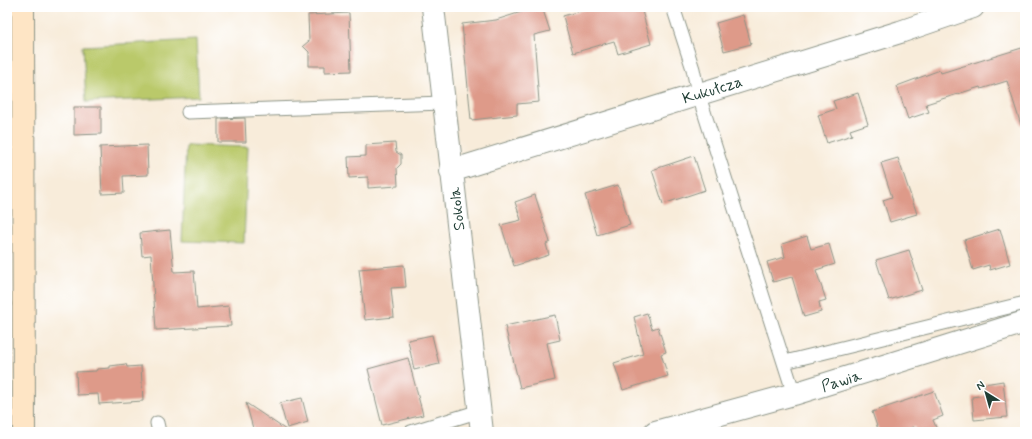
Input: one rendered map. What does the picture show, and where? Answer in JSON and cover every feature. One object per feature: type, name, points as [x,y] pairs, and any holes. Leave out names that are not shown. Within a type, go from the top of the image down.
[{"type":"main road","points":[[23,7],[24,432]]},
{"type":"street","name":"Sokola","points":[[433,7],[481,422]]},
{"type":"street","name":"Kukułcza","points":[[451,171],[698,93],[900,32],[973,7]]},
{"type":"street","name":"Pawia","points":[[655,432],[794,394],[1025,322]]},
{"type":"lane","points":[[673,7],[693,69],[698,93],[794,394]]},
{"type":"lane","points":[[188,112],[443,103]]},
{"type":"lane","points":[[785,362],[1025,303]]},
{"type":"lane","name":"Sokola","points":[[411,432],[481,422]]},
{"type":"green space","points":[[196,40],[199,97],[86,102],[83,46]]},
{"type":"green space","points":[[186,145],[248,147],[244,243],[182,241]]},
{"type":"building","points":[[537,7],[542,7],[550,31],[534,35],[539,102],[517,104],[517,115],[471,120],[462,24],[496,20]]},
{"type":"building","points":[[593,7],[641,7],[651,44],[618,54],[614,41],[573,53],[563,16]]},
{"type":"building","points":[[349,13],[351,71],[325,72],[325,66],[309,66],[309,52],[303,46],[309,41],[308,15]]},
{"type":"building","points":[[743,15],[751,44],[724,51],[716,23]]},
{"type":"building","points":[[1025,47],[1025,125],[1021,125],[1007,81],[981,89],[980,87],[926,104],[929,112],[908,119],[897,86],[940,70],[941,73]]},
{"type":"building","points":[[858,93],[868,124],[850,130],[852,135],[827,143],[818,115],[836,109],[833,101]]},
{"type":"building","points":[[74,107],[101,107],[101,134],[74,135]]},
{"type":"building","points":[[245,118],[246,142],[218,142],[218,119]]},
{"type":"building","points":[[395,143],[396,152],[401,155],[401,164],[397,168],[398,186],[368,188],[368,177],[349,178],[348,157],[366,156],[366,145]]},
{"type":"building","points":[[147,145],[148,175],[123,176],[124,193],[102,194],[100,147]]},
{"type":"building","points":[[694,156],[705,190],[663,204],[652,170]]},
{"type":"building","points":[[898,158],[917,214],[890,222],[883,200],[892,197],[881,163]]},
{"type":"building","points":[[618,185],[630,225],[597,235],[585,195]]},
{"type":"building","points":[[535,195],[550,242],[546,244],[549,255],[514,266],[501,225],[521,220],[515,202]]},
{"type":"building","points":[[1000,229],[1010,264],[990,270],[989,265],[973,270],[964,240]]},
{"type":"building","points":[[170,230],[174,272],[194,271],[197,309],[229,306],[231,326],[156,330],[151,255],[142,256],[140,233]]},
{"type":"building","points":[[807,236],[811,249],[829,244],[835,264],[816,270],[826,300],[819,302],[821,312],[804,317],[792,277],[773,282],[767,262],[785,257],[782,244]]},
{"type":"building","points":[[909,250],[922,290],[889,300],[876,260]]},
{"type":"building","points":[[404,265],[406,287],[391,288],[394,317],[365,320],[359,269]]},
{"type":"building","points":[[647,313],[652,329],[658,327],[666,352],[661,354],[668,376],[623,390],[614,363],[643,354],[634,317]]},
{"type":"building","points":[[555,315],[560,340],[547,343],[555,380],[520,388],[505,326]]},
{"type":"building","points":[[432,335],[439,364],[414,370],[408,340]]},
{"type":"building","points":[[408,358],[423,415],[382,425],[368,369]]},
{"type":"building","points":[[126,364],[127,367],[141,366],[143,401],[99,404],[98,394],[77,395],[76,372],[96,371],[97,369],[110,368],[110,366]]},
{"type":"building","points":[[1003,381],[1007,417],[974,420],[972,397],[986,395],[984,384]]},
{"type":"building","points":[[934,391],[943,416],[933,420],[938,432],[916,432],[914,427],[899,432],[879,432],[872,412]]},
{"type":"building","points":[[302,398],[308,422],[287,428],[280,403]]},
{"type":"building","points":[[246,403],[289,432],[254,432]]}]
